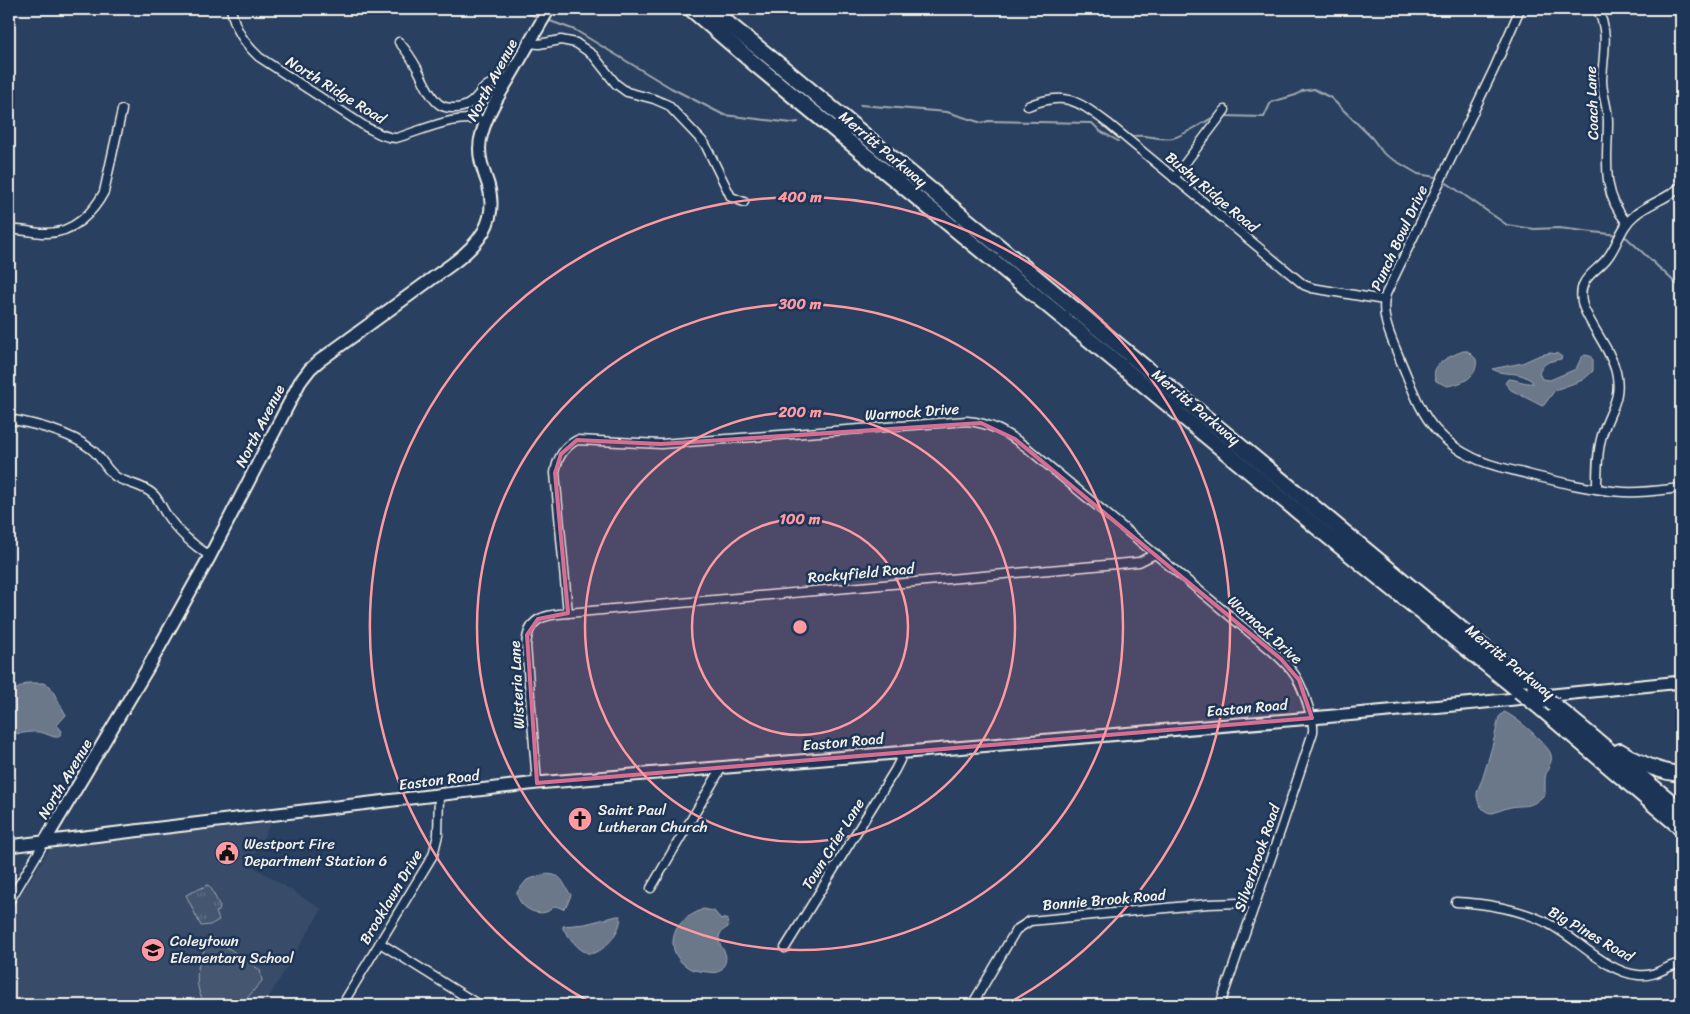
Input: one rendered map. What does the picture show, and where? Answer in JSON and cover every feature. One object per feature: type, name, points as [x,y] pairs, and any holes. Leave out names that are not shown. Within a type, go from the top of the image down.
[{"type":"highway","name":"Merritt Parkway","points":[[691,9],[756,65],[1330,538],[1538,706],[1681,828]]},
{"type":"highway","name":"Merritt Parkway","points":[[710,9],[795,77],[1681,810]]},
{"type":"highway","points":[[1554,705],[1636,761],[1653,768],[1681,774]]},
{"type":"main road","name":"North Avenue","points":[[45,841],[146,671],[236,509],[293,394],[306,373],[327,355],[461,258],[480,238],[487,225],[491,209],[490,190],[480,157],[480,140],[485,121],[549,9]]},
{"type":"main road","name":"Easton Road","points":[[9,846],[537,783],[1312,718],[1681,682]]},
{"type":"street","name":"North Ridge Road","points":[[231,9],[238,32],[259,57],[366,127],[388,138],[396,138],[456,120],[474,118],[485,121]]},
{"type":"street","name":"Punch Bowl Drive","points":[[1520,9],[1494,69],[1384,300],[1386,324],[1419,404],[1436,430],[1452,444],[1473,458],[1560,482],[1597,489],[1644,492],[1681,488]]},
{"type":"street","name":"Coach Lane","points":[[1597,9],[1602,18],[1606,34],[1602,81],[1608,118],[1607,178],[1616,207],[1626,224]]},
{"type":"street","points":[[529,43],[539,44],[561,40],[576,43],[593,55],[616,84],[627,92],[668,105],[705,144],[731,197],[744,202]]},
{"type":"street","points":[[399,42],[416,65],[434,99],[440,105],[447,108],[468,105],[491,82],[504,87]]},
{"type":"street","name":"Bushy Ridge Road","points":[[1028,106],[1039,101],[1068,99],[1076,101],[1109,124],[1304,284],[1312,288],[1384,300]]},
{"type":"street","points":[[9,230],[18,228],[47,233],[60,232],[71,228],[87,216],[104,192],[122,110]]},
{"type":"street","points":[[1174,178],[1225,111]]},
{"type":"street","points":[[1597,489],[1598,450],[1616,402],[1618,381],[1611,359],[1584,310],[1581,292],[1585,282],[1608,257],[1626,224],[1638,213],[1668,196],[1681,186]]},
{"type":"street","points":[[9,419],[52,429],[90,448],[97,454],[106,468],[118,478],[153,493],[165,513],[178,529],[210,556]]},
{"type":"street","name":"Warnock Drive","points":[[568,613],[556,473],[561,454],[569,444],[577,440],[661,444],[968,421],[1002,430],[1026,447],[1248,630],[1296,675],[1312,718]]},
{"type":"street","name":"Rockyfield Road","points":[[568,613],[1139,562],[1155,554]]},
{"type":"street","name":"Wisteria Lane","points":[[537,783],[526,654],[527,635],[532,625],[538,619],[550,615],[568,613]]},
{"type":"street","name":"Silverbrook Road","points":[[1220,1005],[1309,746],[1314,724],[1312,718]]},
{"type":"street","name":"Town Crier Lane","points":[[787,946],[895,770],[900,760],[900,752]]},
{"type":"street","points":[[651,888],[722,767]]},
{"type":"street","name":"Brooklawn Drive","points":[[342,1005],[433,855],[438,827],[439,795]]},
{"type":"street","name":"North Avenue","points":[[9,902],[45,841]]},
{"type":"street","name":"Big Pines Road","points":[[1456,902],[1483,904],[1535,918],[1562,931],[1606,962],[1626,973],[1648,976],[1681,963]]},
{"type":"street","name":"Bonnie Brook Road","points":[[972,1005],[1016,930],[1030,921],[1208,904],[1255,904]]},
{"type":"street","points":[[380,943],[479,1005]]},
{"type":"highlighted area","points":[[981,423],[1015,439],[1281,659],[1299,680],[1312,718],[537,783],[527,635],[538,619],[568,613],[555,473],[561,454],[577,440],[661,444]]},
{"type":"shaded area","points":[[1463,351],[1468,351],[1476,359],[1475,371],[1472,375],[1464,381],[1447,386],[1436,381],[1434,375],[1438,365],[1447,358]]},
{"type":"shaded area","points":[[1550,353],[1558,354],[1562,357],[1543,366],[1539,373],[1542,379],[1550,380],[1576,369],[1581,358],[1585,355],[1590,356],[1593,360],[1593,371],[1583,380],[1555,390],[1542,406],[1511,390],[1505,383],[1508,379],[1533,383],[1532,381],[1521,375],[1502,373],[1492,369],[1522,363]]},
{"type":"shaded area","points":[[27,683],[43,683],[50,686],[66,715],[57,725],[62,731],[59,737],[39,732],[9,733],[9,689],[17,689]]},
{"type":"shaded area","points":[[1504,712],[1509,714],[1544,744],[1549,750],[1551,761],[1545,778],[1545,794],[1539,800],[1530,805],[1511,807],[1490,813],[1484,810],[1480,804],[1477,793],[1489,757],[1499,717]]},
{"type":"shaded area","name":"Coleytown Elementary School","points":[[271,823],[249,864],[322,909],[264,1005],[9,1005],[9,913],[52,845]]},
{"type":"shaded area","points":[[545,874],[559,877],[571,895],[563,909],[556,906],[541,913],[532,911],[520,901],[517,892],[527,880]]},
{"type":"shaded area","points":[[703,909],[714,911],[721,919],[727,919],[728,927],[721,932],[719,939],[726,958],[725,964],[721,970],[714,973],[691,969],[680,960],[674,949],[674,937],[680,924]]},
{"type":"shaded area","points":[[620,916],[620,921],[615,934],[605,946],[594,953],[588,953],[580,949],[563,929],[563,926],[585,924]]},
{"type":"green space","points":[[208,885],[220,907],[219,911],[216,912],[219,920],[210,925],[201,926],[186,895]]},
{"type":"green space","points":[[214,938],[260,970],[262,981],[241,1005],[207,1005],[202,998],[197,980],[198,970],[203,952]]},
{"type":"waterway","points":[[517,9],[538,17]]},
{"type":"waterway","points":[[550,21],[575,30],[671,88],[724,115],[792,123],[798,122]]},
{"type":"waterway","points":[[1223,116],[1264,117],[1271,102],[1296,95],[1302,91],[1314,89],[1331,98],[1372,138],[1384,154],[1418,174],[1436,177]]},
{"type":"waterway","points":[[860,105],[947,112],[982,123],[988,121],[1092,123],[1100,131],[1118,141]]},
{"type":"waterway","points":[[1129,137],[1140,135],[1167,139],[1173,138],[1216,116]]},
{"type":"waterway","points":[[1447,183],[1507,225],[1534,229],[1559,228],[1618,235]]},
{"type":"waterway","points":[[1623,236],[1681,288]]},
{"type":"place","name":"Saint Paul Lutheran Church","points":[[580,819]]},
{"type":"place","name":"Westport Fire Department Station 6","points":[[227,853]]},
{"type":"place","name":"Coleytown Elementary School","points":[[153,950]]}]
